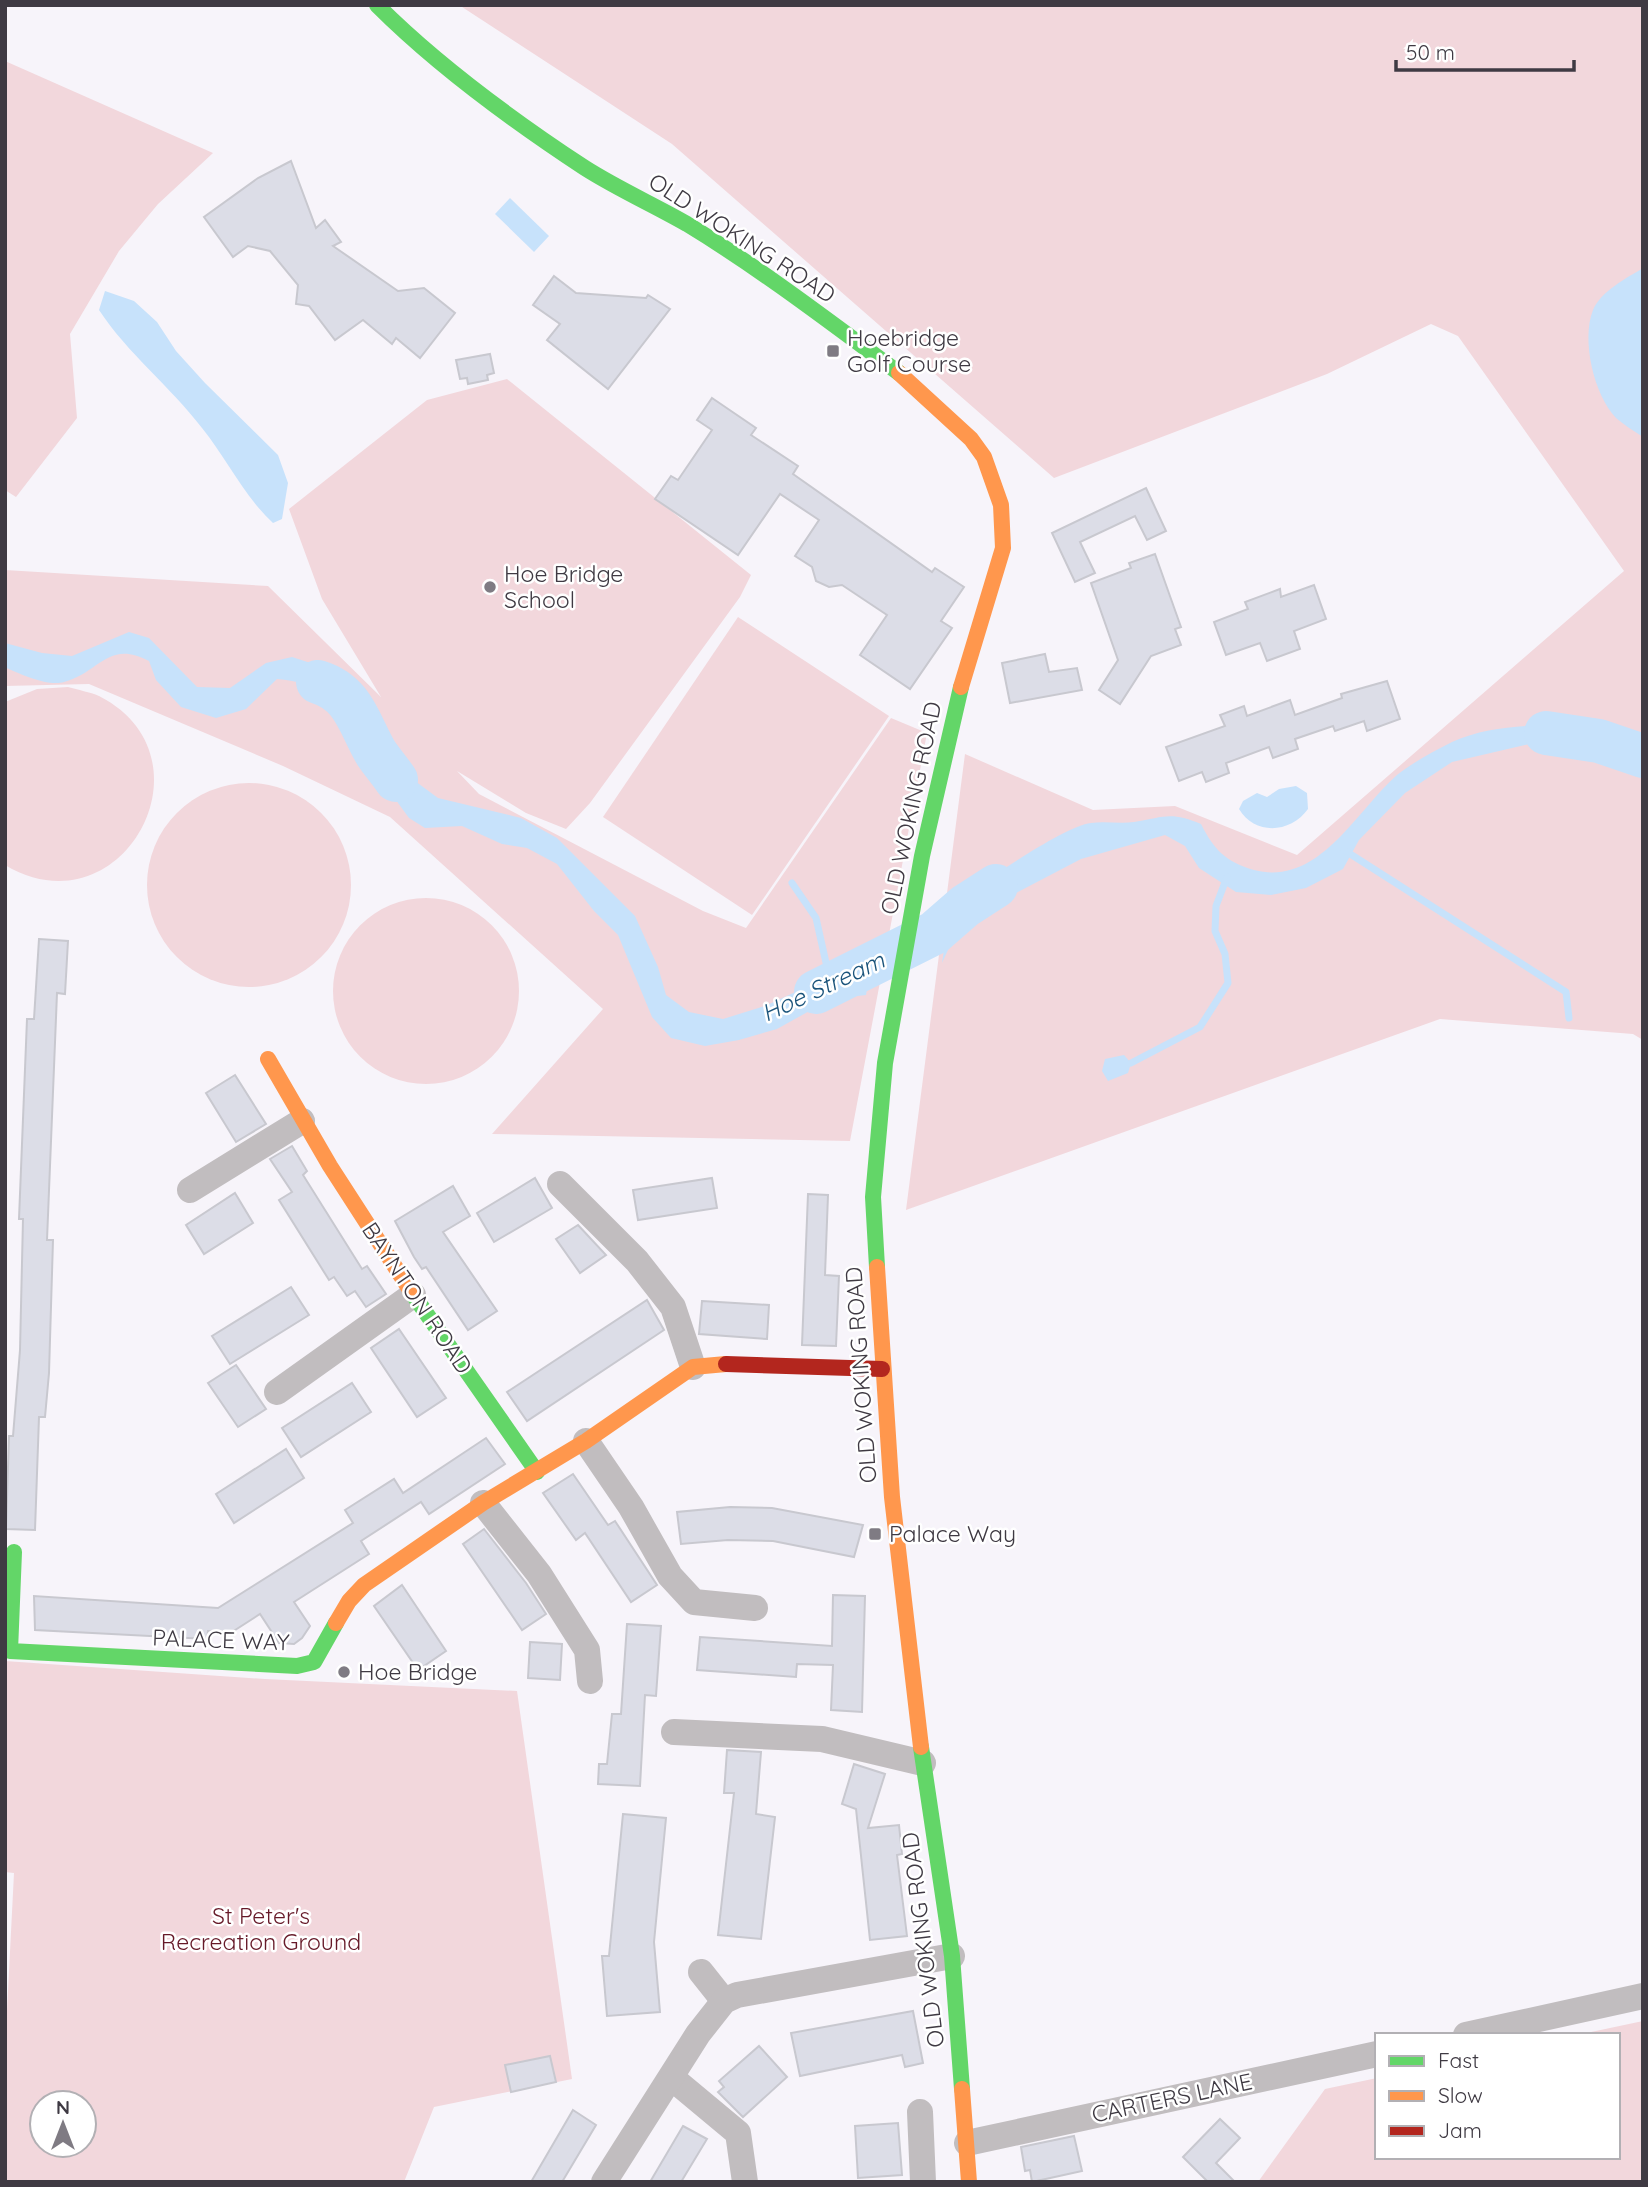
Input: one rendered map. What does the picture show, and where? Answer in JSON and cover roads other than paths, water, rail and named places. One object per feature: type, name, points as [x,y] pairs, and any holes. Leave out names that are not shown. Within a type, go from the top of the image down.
[{"type":"main road","name":"OLD WOKING ROAD","points":[[377,5],[416,44],[509,114],[587,169],[688,225],[806,304],[947,412],[984,457],[1001,505],[1003,548],[968,658],[922,856],[879,1110],[873,1197],[892,1497],[923,1763],[951,1956],[969,2182]]},
{"type":"main road","name":"BAYNTON ROAD","points":[[268,1059],[302,1121],[412,1295],[537,1472]]},
{"type":"main road","name":"PALACE WAY","points":[[14,1552],[10,1651],[297,1666],[314,1662],[349,1601],[364,1585],[483,1503],[586,1441],[693,1367],[726,1364],[882,1369]]},
{"type":"street","points":[[190,1190],[302,1121]]},
{"type":"street","points":[[560,1184],[637,1261],[673,1307],[693,1367]]},
{"type":"street","points":[[277,1392],[412,1295]]},
{"type":"street","points":[[586,1441],[631,1507],[670,1576],[694,1602],[755,1608]]},
{"type":"street","points":[[483,1503],[539,1574],[587,1650],[590,1681]]},
{"type":"street","points":[[674,1732],[822,1738],[923,1763]]},
{"type":"street","points":[[604,2182],[698,2034],[724,2001],[737,1995],[951,1956]]},
{"type":"street","points":[[701,1972],[724,2001]]},
{"type":"street","points":[[1475,2033],[1643,1996]]},
{"type":"street","name":"CARTERS LANE","points":[[967,2143],[1375,2054]]},
{"type":"street","points":[[672,2078],[738,2133],[745,2182]]},
{"type":"street","points":[[920,2112],[923,2182]]},
{"type":"water","points":[[510,198],[549,236],[534,252],[495,214]]},
{"type":"water","points":[[1643,268],[1643,437],[1616,418],[1601,396],[1592,367],[1588,336],[1597,303],[1615,286]]},
{"type":"water","points":[[105,291],[134,301],[157,322],[176,351],[205,383],[278,455],[288,483],[282,519],[273,523],[263,512],[190,413],[110,326],[99,310]]},
{"type":"water","points":[[129,632],[149,638],[197,687],[230,688],[266,663],[292,657],[329,669],[352,685],[371,712],[341,729],[330,707],[318,692],[302,684],[277,679],[246,709],[216,718],[181,707],[156,680],[149,661],[135,655],[113,656],[76,678],[58,683],[34,679],[5,667],[5,643],[42,653],[72,656]]},
{"type":"water","points":[[375,724],[379,737],[415,781],[438,798],[521,818],[557,838],[635,916],[658,967],[666,995],[689,1012],[723,1019],[765,1006],[817,982],[873,951],[866,995],[831,999],[777,1029],[739,1040],[705,1046],[671,1038],[652,1017],[618,935],[594,911],[557,864],[527,848],[502,844],[462,826],[425,828],[409,818],[350,737]]},
{"type":"water","points":[[1577,724],[1611,732],[1600,752],[1547,740],[1452,762],[1405,793],[1359,840],[1343,869],[1306,888],[1271,895],[1236,892],[1199,868],[1185,846],[1165,835],[1081,859],[999,902],[958,928],[942,963],[951,903],[1042,845],[1078,827],[1096,822],[1129,823],[1168,816],[1182,818],[1201,824],[1216,848],[1228,859],[1254,870],[1277,872],[1298,867],[1317,857],[1397,775],[1452,742],[1498,729]]},
{"type":"water","points":[[1624,735],[1643,743],[1643,768],[1613,759]]},
{"type":"water","points":[[1296,786],[1307,793],[1308,809],[1301,817],[1283,827],[1254,824],[1239,809],[1243,801],[1257,793],[1267,797],[1279,789]]},
{"type":"water","points":[[1124,1055],[1131,1063],[1128,1073],[1108,1081],[1102,1071],[1105,1059]]},
{"type":"waterway","name":"Hoe Stream","points":[[318,682],[330,687],[348,702],[376,753],[396,780]]},
{"type":"waterway","name":"Hoe Stream","points":[[1546,733],[1599,741],[1643,756]]},
{"type":"waterway","points":[[1344,850],[1566,992],[1569,1018]]},
{"type":"waterway","points":[[1131,1063],[1200,1027],[1228,983],[1225,954],[1215,931],[1216,906],[1227,877]]},
{"type":"waterway","points":[[792,883],[816,918],[831,985]]},
{"type":"waterway","name":"Hoe Stream","points":[[816,992],[934,933],[965,906],[996,886]]},
{"type":"place","name":"Hoebridge Golf Course","points":[[833,351]]},
{"type":"place","name":"Hoe Bridge School","points":[[490,587]]},
{"type":"place","name":"Palace Way","points":[[875,1534]]},
{"type":"place","name":"Hoe Bridge","points":[[344,1672]]},
{"type":"park label","name":"St Peter's Recreation Ground","points":[[261,1929]]}]
